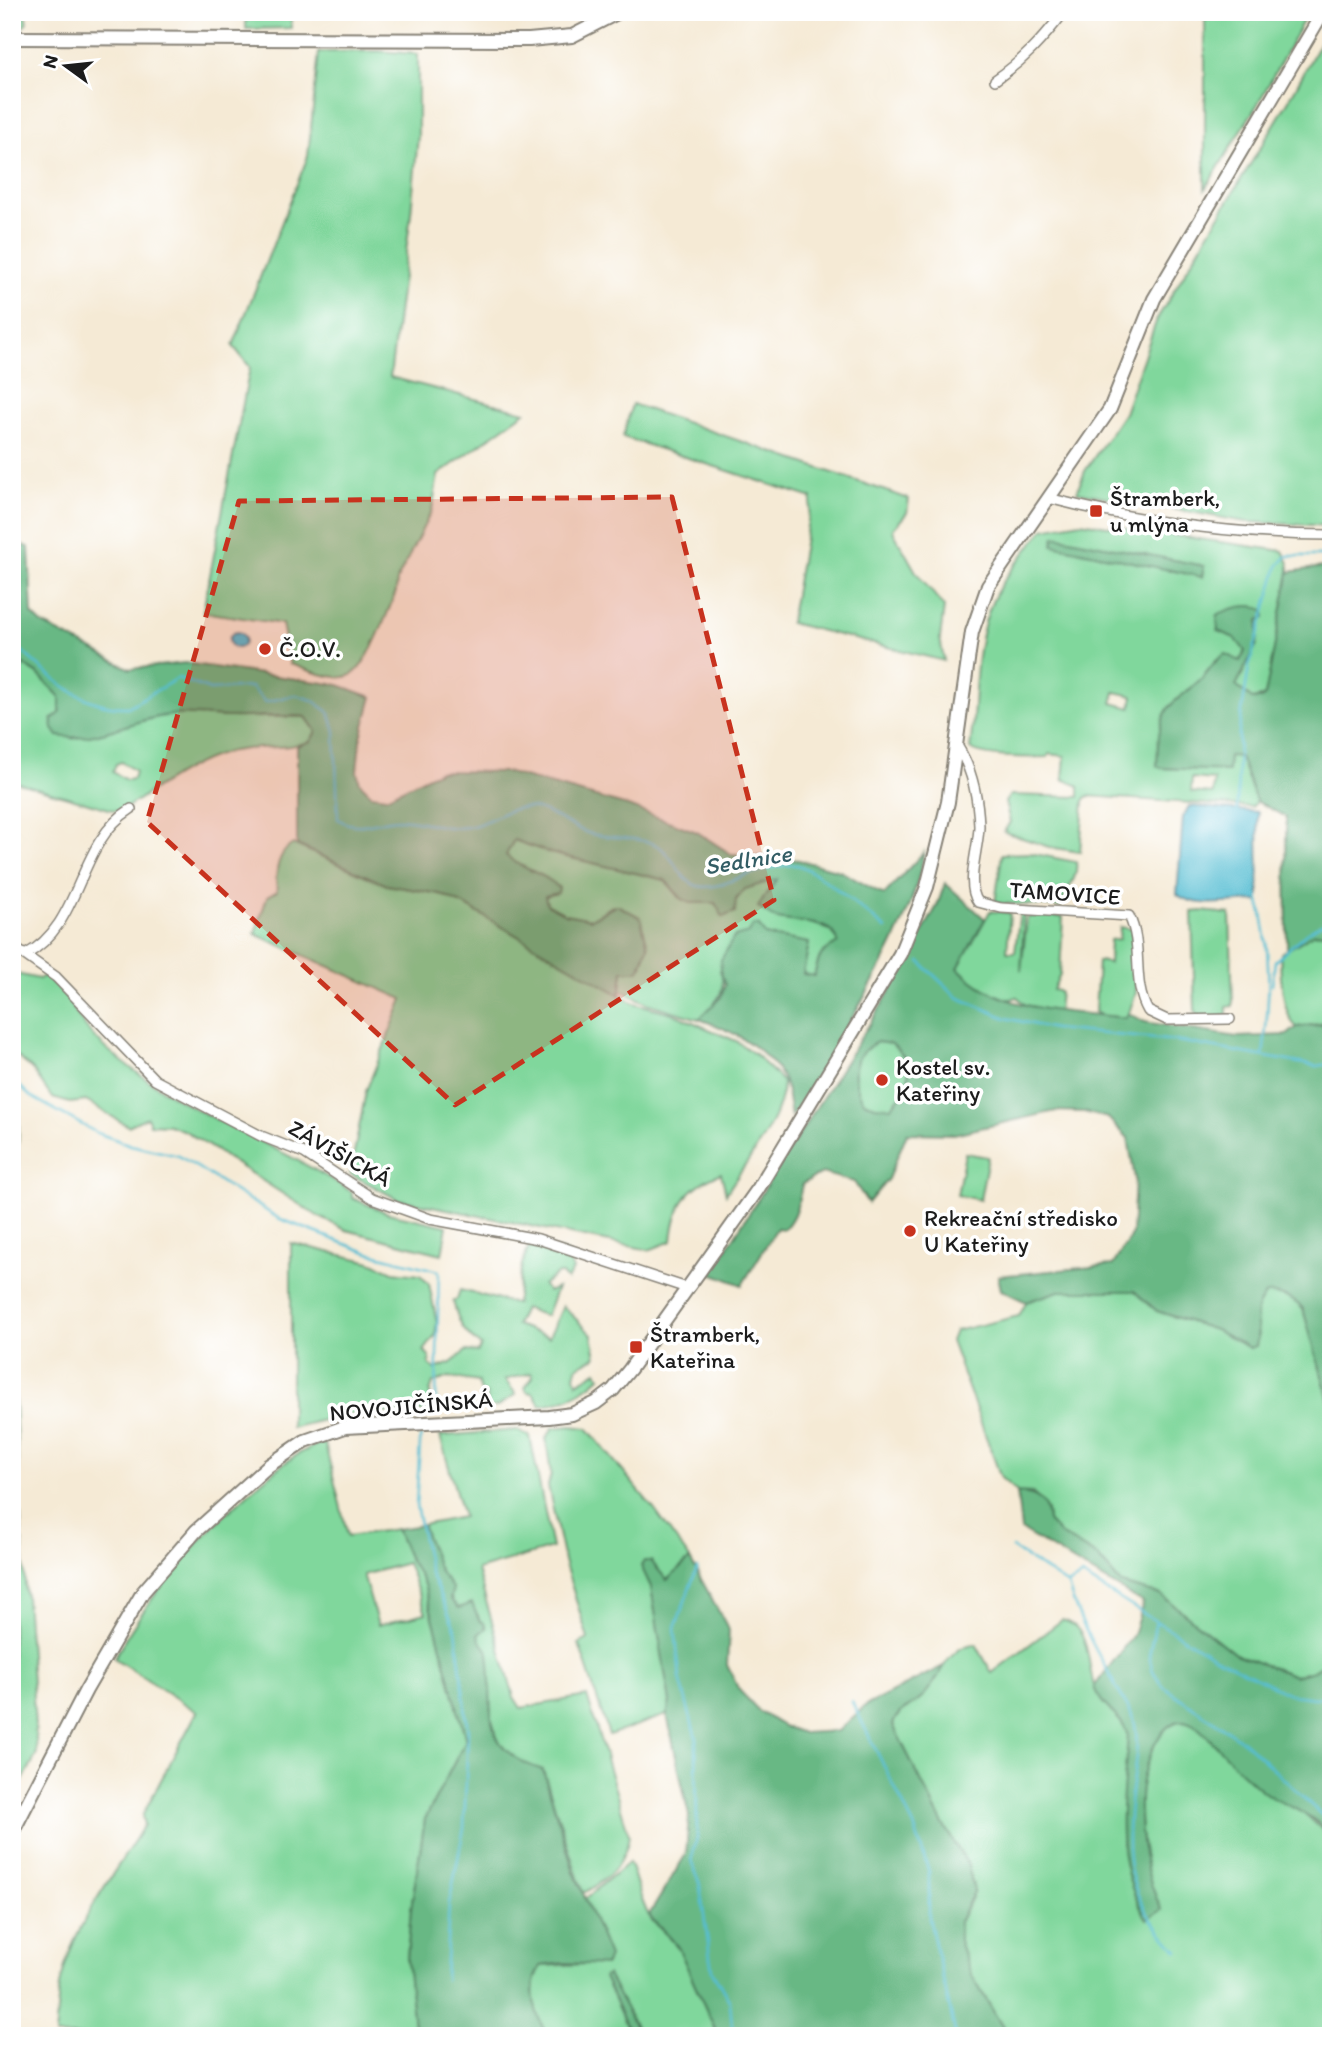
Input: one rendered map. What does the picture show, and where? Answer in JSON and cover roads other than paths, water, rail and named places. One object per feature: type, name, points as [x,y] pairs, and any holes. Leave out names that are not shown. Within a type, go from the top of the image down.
[{"type":"street","points":[[12,38],[529,40],[572,36],[619,12]]},
{"type":"street","points":[[995,80],[1040,43],[1064,12]]},
{"type":"street","name":"NOVOJIČÍNSKÁ","points":[[12,1833],[86,1690],[143,1592],[196,1531],[268,1466],[304,1441],[345,1427],[549,1417],[578,1412],[605,1397],[620,1382],[794,1133],[900,954],[927,887],[958,747],[965,679],[981,602],[995,571],[1080,457],[1110,409],[1158,290],[1287,78],[1323,12]]},
{"type":"street","points":[[1048,498],[1108,514],[1227,530],[1279,535],[1331,535]]},
{"type":"street","name":"TAMOVICE","points":[[958,747],[970,767],[978,805],[978,848],[973,885],[978,902],[1002,908],[1129,916],[1136,934],[1141,995],[1148,1011],[1167,1020],[1230,1019]]},
{"type":"street","points":[[25,955],[55,932],[100,838],[117,818],[131,809]]},
{"type":"street","name":"ZÁVIŠICKÁ","points":[[12,946],[56,977],[155,1080],[261,1136],[304,1153],[372,1198],[430,1219],[550,1242],[687,1288]]},
{"type":"water","points":[[234,632],[240,632],[245,640],[243,646],[234,648],[229,643],[229,637]]},
{"type":"water","points":[[1189,806],[1258,812],[1259,901],[1216,904],[1194,902],[1177,894],[1183,817]]},
{"type":"waterway","points":[[1237,811],[1239,731],[1249,666],[1278,566],[1287,556],[1331,556]]},
{"type":"waterway","name":"Sedlnice","points":[[12,642],[64,686],[94,702],[111,706],[128,707],[178,678],[210,690],[251,687],[265,702],[296,695],[312,700],[329,712],[335,731],[338,819],[346,823],[361,825],[399,819],[445,827],[464,827],[480,824],[517,808],[533,808],[591,834],[643,841],[658,846],[687,880],[698,886],[717,885],[778,866],[796,865],[828,883],[886,929]]},
{"type":"waterway","points":[[1258,896],[1268,956],[1263,1056]]},
{"type":"waterway","points":[[1272,985],[1275,961],[1306,933],[1331,918]]},
{"type":"waterway","name":"Sedlnice","points":[[920,962],[957,997],[1006,1018],[1054,1029],[1177,1041],[1316,1066],[1331,1064]]},
{"type":"waterway","points":[[12,1079],[30,1096],[97,1133],[131,1145],[179,1156],[278,1218],[369,1253],[439,1271],[436,1401],[427,1417]]},
{"type":"waterway","points":[[421,1429],[416,1505],[430,1573],[456,1630],[468,1732],[464,1828],[449,1904],[445,1980]]},
{"type":"waterway","points":[[1012,1548],[1068,1585],[1089,1637],[1132,1715],[1137,1740],[1128,1833],[1131,1874],[1146,1912],[1178,1951]]},
{"type":"waterway","points":[[697,1568],[675,1628],[680,1678],[696,1738],[697,1838],[691,1861],[699,1880],[712,1971],[730,2002],[732,2026]]},
{"type":"waterway","points":[[1068,1585],[1082,1576],[1213,1656],[1291,1695],[1315,1698],[1331,1695]]},
{"type":"waterway","points":[[1156,1621],[1149,1656],[1153,1671],[1164,1687],[1248,1745],[1331,1824]]},
{"type":"waterway","points":[[852,1702],[914,1826],[929,1872],[929,1918],[956,2036]]},
{"type":"place","name":"Štramberk, u mlýna","points":[[1096,511]]},
{"type":"place","name":"Č.O.V.","points":[[265,649]]},
{"type":"place","name":"Kostel sv. Kateřiny","points":[[882,1080]]},
{"type":"place","name":"Rekreační středisko U Kateřiny","points":[[910,1231]]},
{"type":"place","name":"Štramberk, Kateřina","points":[[636,1347]]}]
